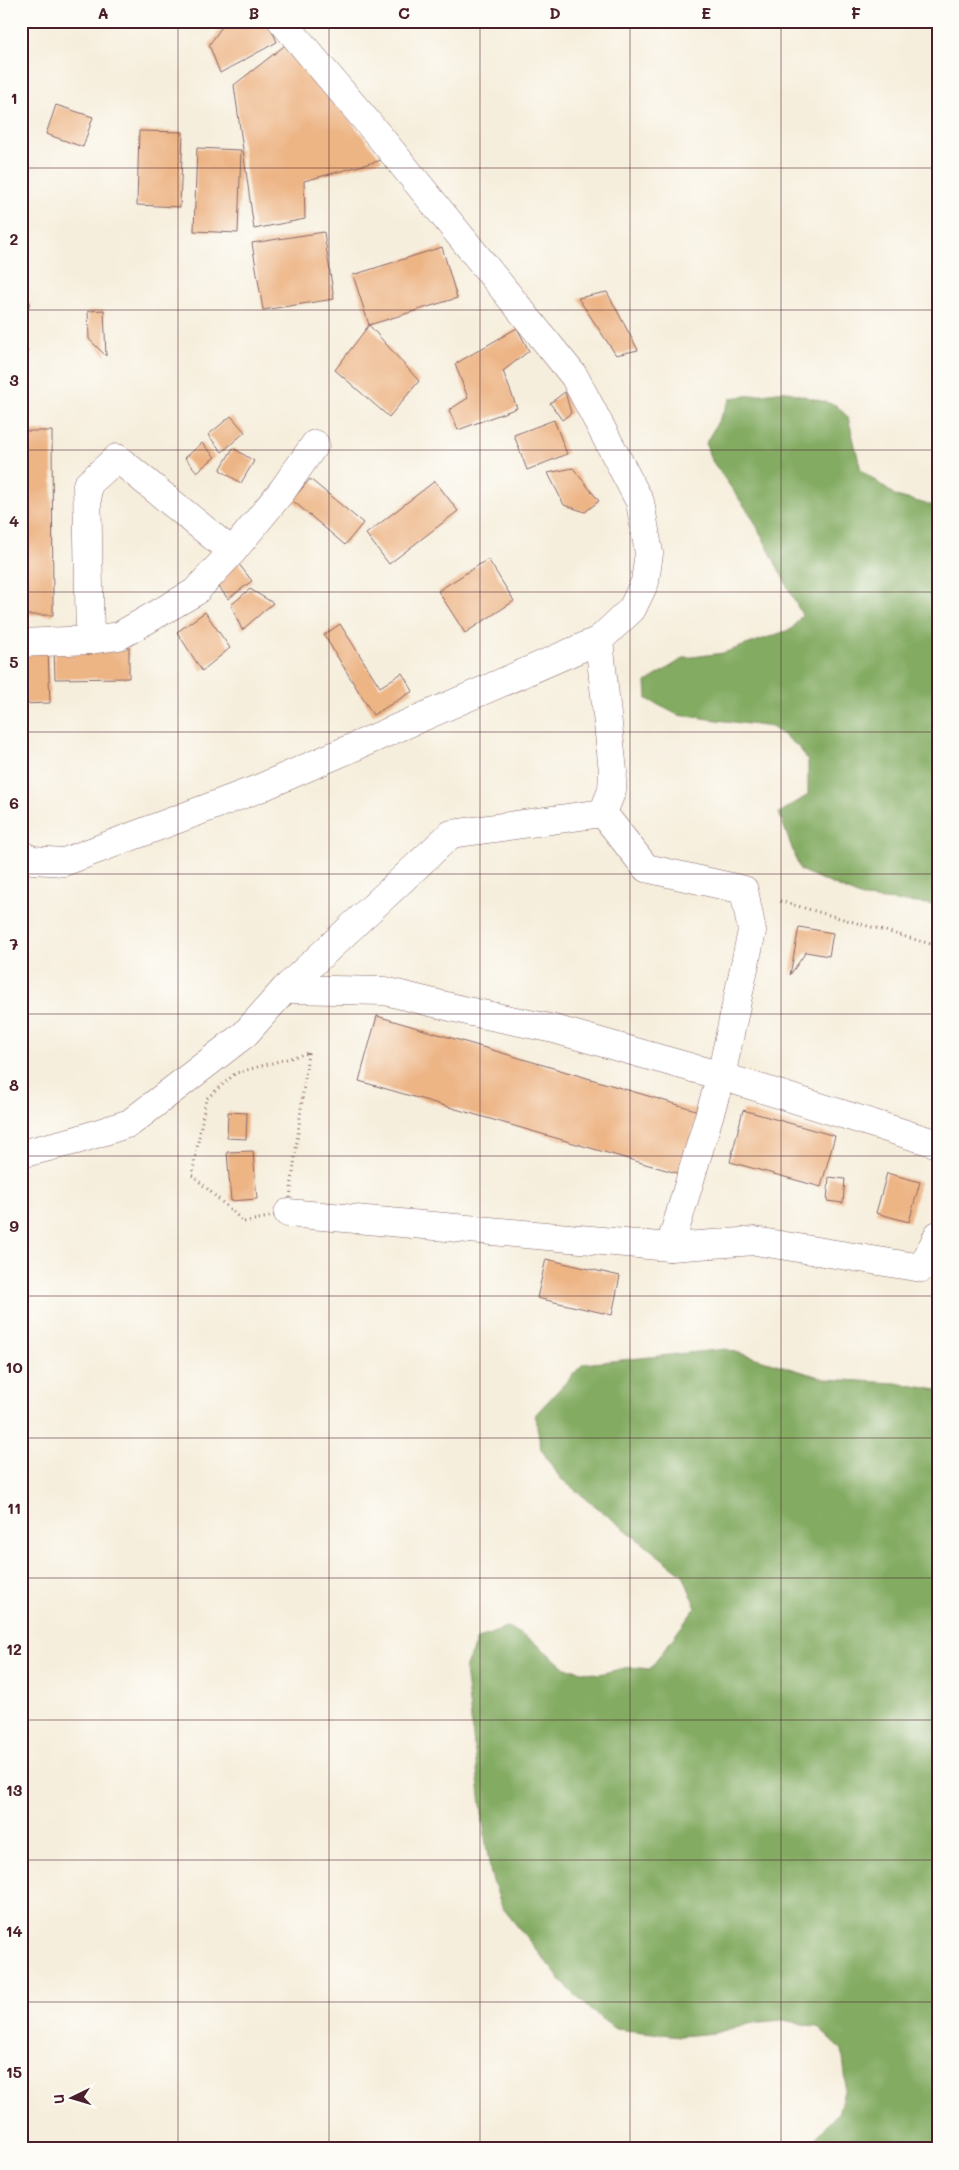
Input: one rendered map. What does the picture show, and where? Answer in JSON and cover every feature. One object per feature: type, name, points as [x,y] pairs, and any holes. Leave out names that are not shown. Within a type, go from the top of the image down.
[{"type":"street","points":[[21,856],[33,860],[64,862],[260,788],[599,640],[632,609],[645,582],[649,553],[640,502],[574,376],[380,137],[282,21]]},
{"type":"street","points":[[21,643],[90,640],[118,636],[195,592],[232,552],[282,490],[315,444]]},
{"type":"street","points":[[90,640],[87,485],[117,458],[232,552]]},
{"type":"street","points":[[599,640],[614,770],[612,790],[603,813]]},
{"type":"street","points":[[603,813],[646,868],[744,890],[752,932],[721,1076],[670,1247]]},
{"type":"street","points":[[21,1154],[77,1140],[130,1123],[245,1034],[285,989],[451,834],[603,813]]},
{"type":"street","points":[[285,989],[385,991],[467,1011],[554,1029],[721,1076],[938,1144]]},
{"type":"street","points":[[288,1214],[670,1247],[755,1241],[930,1271],[938,1235]]},
{"type":"path","points":[[744,890],[938,946]]},
{"type":"path","points":[[308,1054],[293,1176],[288,1214],[244,1222],[192,1175],[206,1099],[236,1073],[308,1054]]},
{"type":"green space","points":[[785,391],[836,405],[848,417],[861,470],[896,496],[938,507],[938,905],[864,898],[800,870],[779,813],[808,795],[808,761],[799,747],[772,727],[678,715],[647,699],[646,682],[684,658],[723,653],[792,629],[802,615],[752,517],[710,458],[706,443],[731,398]]},
{"type":"green space","points":[[726,1349],[826,1379],[896,1383],[938,1390],[938,2149],[805,2149],[838,2114],[846,2083],[842,2050],[817,2027],[783,2020],[749,2023],[716,2033],[680,2036],[615,2029],[589,2009],[563,1983],[502,1907],[491,1875],[465,1669],[477,1639],[509,1627],[539,1646],[565,1668],[599,1674],[629,1667],[650,1669],[696,1607],[683,1575],[560,1478],[541,1449],[535,1415],[583,1364]]},
{"type":"building","points":[[226,21],[268,21],[277,42],[220,73],[209,45]]},
{"type":"building","points":[[288,43],[382,160],[304,181],[305,219],[254,229],[234,85]]},
{"type":"building","points":[[56,105],[93,117],[83,147],[46,134]]},
{"type":"building","points":[[139,131],[183,132],[180,207],[137,205]]},
{"type":"building","points":[[197,148],[241,150],[238,233],[194,231]]},
{"type":"building","points":[[324,232],[334,299],[263,310],[252,243]]},
{"type":"building","points":[[442,247],[457,298],[369,325],[353,275]]},
{"type":"building","points":[[607,292],[638,350],[616,355],[578,298]]},
{"type":"building","points":[[21,299],[30,302],[22,329],[21,329]]},
{"type":"building","points":[[104,310],[106,356],[89,339],[88,311]]},
{"type":"building","points":[[369,325],[419,381],[389,417],[335,370]]},
{"type":"building","points":[[517,328],[529,351],[503,371],[517,408],[458,430],[449,410],[468,398],[455,364]]},
{"type":"building","points":[[21,348],[28,351],[21,365]]},
{"type":"building","points":[[565,392],[571,413],[562,420],[550,403]]},
{"type":"building","points":[[231,416],[245,432],[222,452],[208,435]]},
{"type":"building","points":[[554,420],[567,454],[527,470],[514,435]]},
{"type":"building","points":[[21,431],[52,431],[53,615],[21,615]]},
{"type":"building","points":[[202,443],[215,457],[197,472],[185,458]]},
{"type":"building","points":[[233,448],[254,461],[241,483],[220,470]]},
{"type":"building","points":[[573,468],[599,501],[585,512],[564,505],[548,473]]},
{"type":"building","points":[[310,479],[363,523],[345,545],[292,500]]},
{"type":"building","points":[[435,481],[458,511],[389,564],[366,534]]},
{"type":"building","points":[[488,559],[514,601],[465,633],[438,591]]},
{"type":"building","points":[[238,563],[252,581],[228,599],[214,580]]},
{"type":"building","points":[[250,589],[273,603],[242,630],[231,605]]},
{"type":"building","points":[[205,612],[230,648],[202,671],[177,632]]},
{"type":"building","points":[[340,624],[380,687],[402,673],[413,691],[373,715],[324,635]]},
{"type":"building","points":[[129,647],[129,678],[55,679],[54,648]]},
{"type":"building","points":[[48,651],[50,703],[21,704],[21,652]]},
{"type":"building","points":[[799,927],[833,933],[829,956],[806,952],[790,975]]},
{"type":"building","points":[[377,1016],[699,1111],[680,1174],[359,1081]]},
{"type":"building","points":[[743,1110],[835,1136],[821,1187],[730,1162]]},
{"type":"building","points":[[228,1112],[247,1113],[246,1139],[227,1138]]},
{"type":"building","points":[[253,1151],[257,1199],[231,1201],[227,1152]]},
{"type":"building","points":[[887,1173],[920,1182],[909,1222],[876,1213]]},
{"type":"building","points":[[829,1177],[845,1179],[843,1203],[827,1201]]},
{"type":"building","points":[[546,1259],[620,1276],[612,1315],[537,1298]]}]
